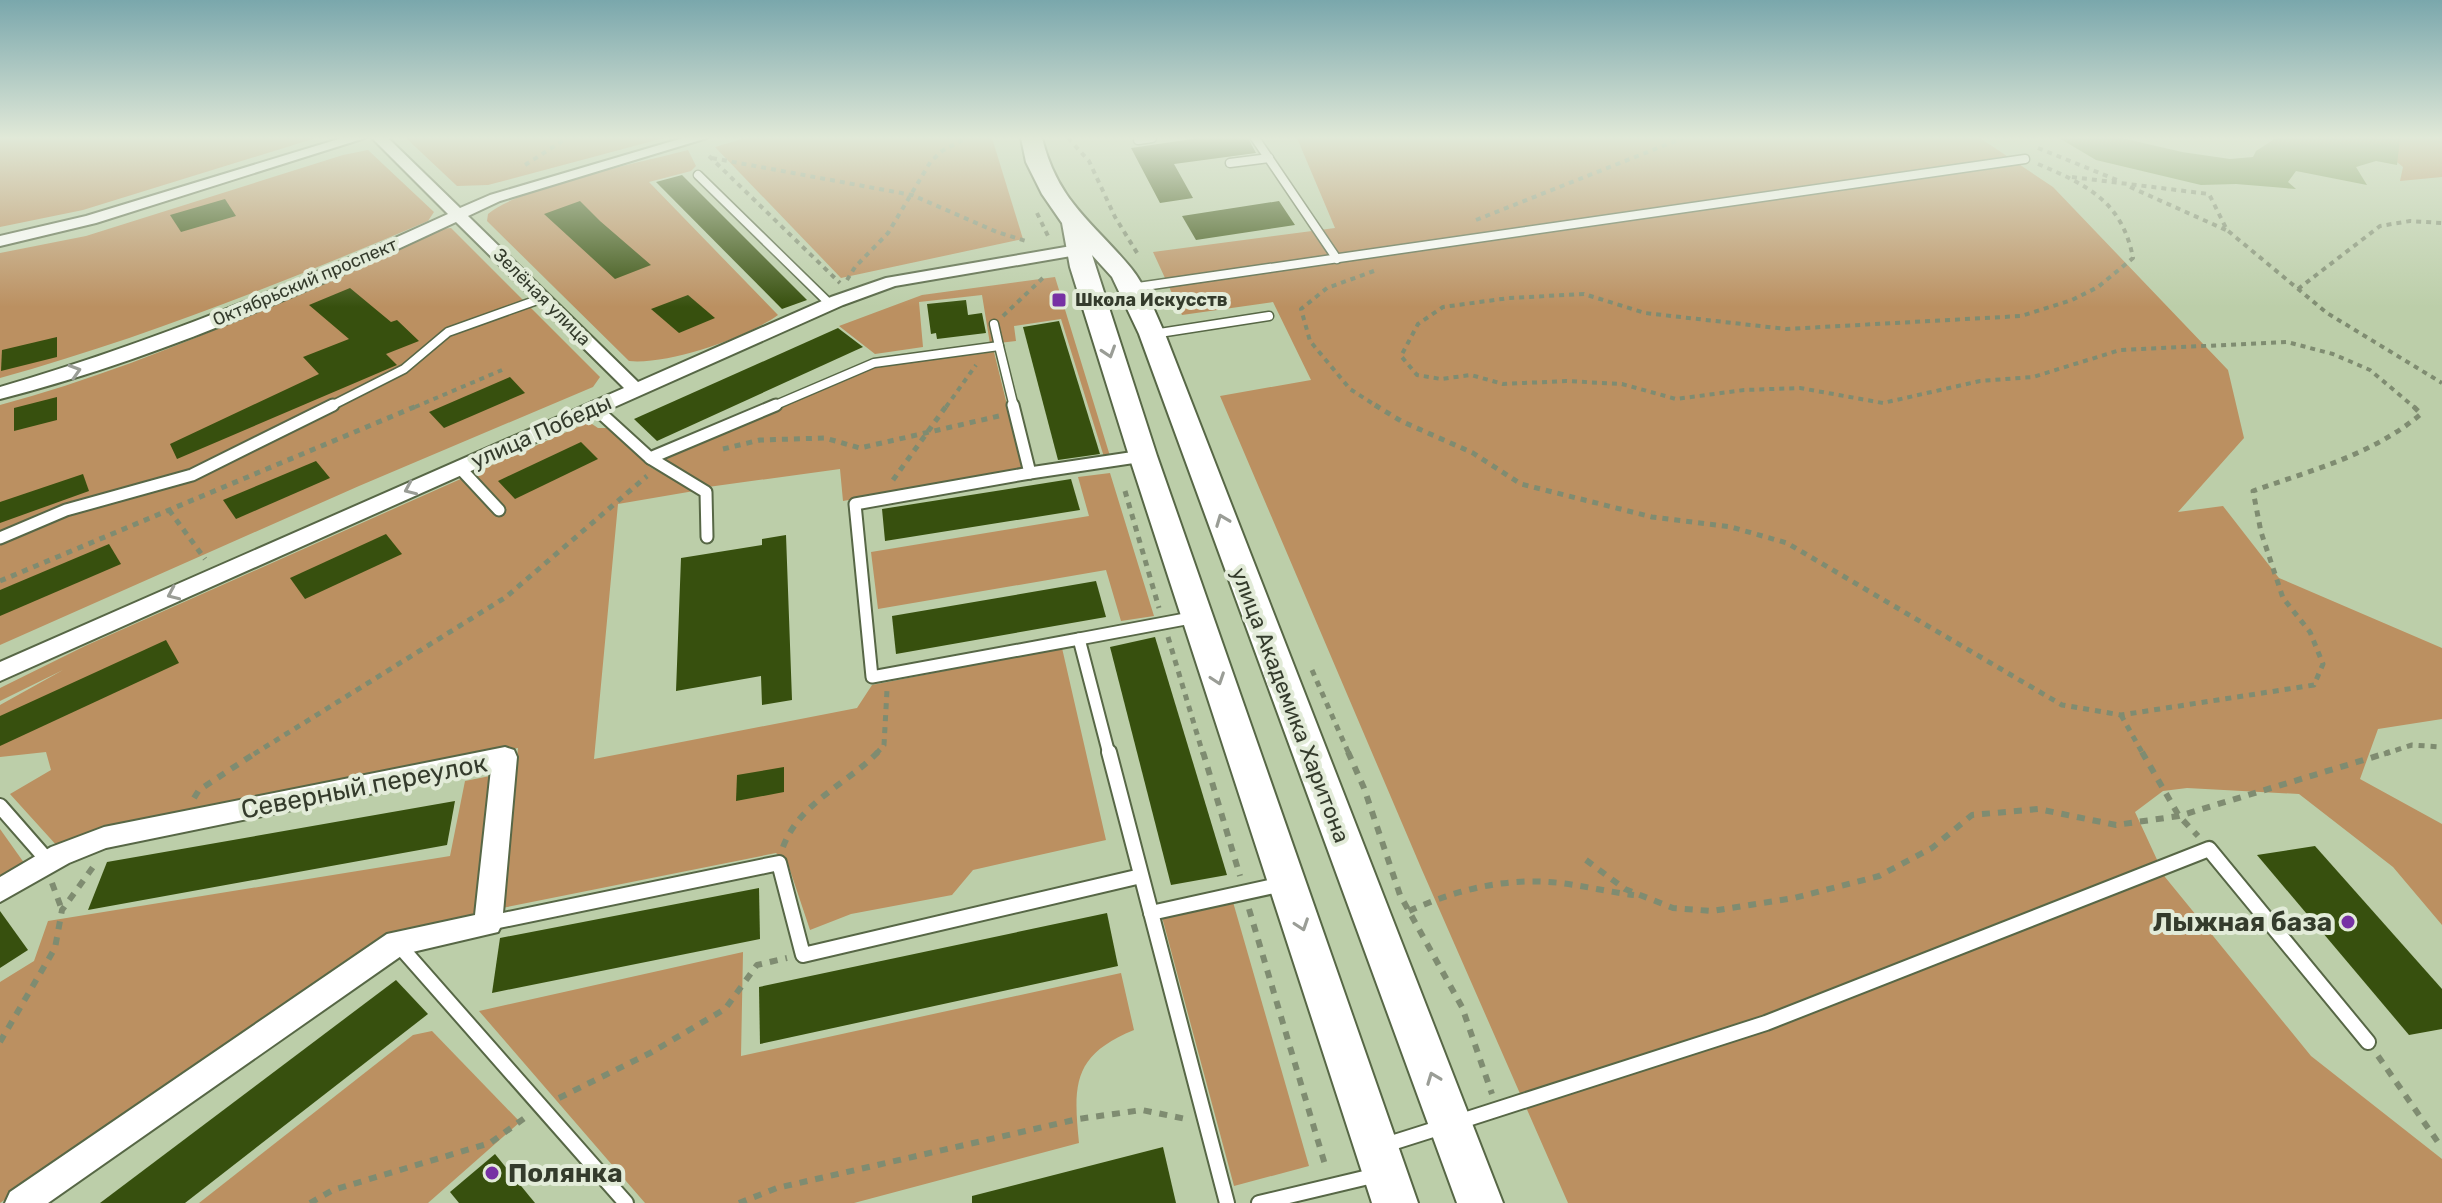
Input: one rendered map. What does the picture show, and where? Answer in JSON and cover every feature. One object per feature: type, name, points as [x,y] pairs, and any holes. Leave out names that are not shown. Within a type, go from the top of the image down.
[{"type":"main road","name":"улица Академика Харитона","points":[[1053,194],[1084,240],[1131,288],[1152,334],[1480,1203]]},
{"type":"main road","name":"улица Академика Харитона","points":[[1084,240],[1129,458],[1180,620],[1287,883],[1386,1174]]},
{"type":"street","points":[[0,241],[90,220],[175,194]]},
{"type":"street","name":"Зелёная улица","points":[[438,194],[635,389]]},
{"type":"street","name":"Октябрьский проспект","points":[[0,393],[98,364],[236,313],[506,194]]},
{"type":"street","name":"улица Победы","points":[[0,672],[830,304],[892,282],[1084,240]]},
{"type":"street","name":"Северный переулок","points":[[0,891],[49,862],[104,838],[505,757],[488,924]]},
{"type":"street","points":[[21,1203],[397,943],[488,924]]},
{"type":"lane","points":[[718,194],[830,304]]},
{"type":"lane","points":[[1293,194],[1337,259]]},
{"type":"lane","points":[[1131,288],[1788,194]]},
{"type":"lane","points":[[0,538],[66,510],[192,475],[404,369],[448,332],[543,298]]},
{"type":"lane","points":[[1152,334],[1269,316]]},
{"type":"lane","points":[[994,324],[994,347],[1030,473]]},
{"type":"lane","points":[[655,461],[874,363],[994,347]]},
{"type":"lane","points":[[594,407],[655,461],[706,492],[707,537]]},
{"type":"lane","points":[[1129,458],[855,504],[872,677],[1180,620]]},
{"type":"lane","points":[[459,467],[499,510]]},
{"type":"lane","points":[[1079,639],[1227,1203]]},
{"type":"lane","points":[[0,806],[49,862]]},
{"type":"lane","points":[[1259,1203],[1386,1174],[1451,1125],[1766,1023],[2209,849],[2368,1042]]},
{"type":"lane","points":[[488,924],[779,863],[803,955],[1141,876]]},
{"type":"lane","points":[[1151,913],[1287,883]]},
{"type":"lane","points":[[397,943],[626,1203]]},
{"type":"path","points":[[749,194],[845,287],[851,271],[886,236],[912,195]]},
{"type":"path","points":[[907,194],[997,232],[1038,244]]},
{"type":"path","points":[[1463,226],[1543,194]]},
{"type":"path","points":[[1404,251],[1372,272],[1327,288],[1301,309],[1310,341],[1350,389],[1401,421],[1473,453],[1521,484],[1652,517],[1731,527],[1787,543],[2062,705],[2121,715],[2314,685],[2323,664],[2310,632],[2283,598],[2261,532],[2253,491],[2369,450],[2404,430],[2421,414],[2400,392],[2370,370],[2333,354],[2287,342],[2120,350],[2033,377],[1980,381],[1883,403],[1800,388],[1744,390],[1676,399],[1622,384],[1566,381],[1503,384],[1471,375],[1441,379],[1417,375],[1401,356],[1418,324],[1443,307],[1509,298],[1584,294],[1645,313],[1786,329],[2021,316],[2072,300],[2098,287],[2133,258],[2131,238],[2118,212],[2097,194]]},
{"type":"path","points":[[2148,194],[2227,230],[2327,313],[2442,383]]},
{"type":"path","points":[[2209,194],[2227,230]]},
{"type":"path","points":[[2298,289],[2380,226],[2410,221],[2442,223]]},
{"type":"path","points":[[994,324],[1046,275]]},
{"type":"path","points":[[877,500],[994,347]]},
{"type":"path","points":[[0,581],[502,370]]},
{"type":"path","points":[[717,450],[760,440],[825,438],[860,448],[1015,412]]},
{"type":"path","points":[[1129,458],[1180,620],[1245,893],[1332,1186]]},
{"type":"path","points":[[180,823],[199,790],[506,597],[655,461]]},
{"type":"path","points":[[169,510],[208,563]]},
{"type":"path","points":[[779,863],[786,836],[807,806],[855,774],[884,745],[887,674]]},
{"type":"path","points":[[2121,715],[2179,816],[2209,849]]},
{"type":"path","points":[[1586,860],[1625,889],[1673,908],[1712,911],[1794,898],[1879,876],[1932,848],[1972,815],[2038,809],[2116,825],[2179,816],[2412,745],[2442,747]]},
{"type":"path","points":[[0,1042],[55,948],[62,910],[90,870],[100,862]]},
{"type":"path","points":[[1409,911],[1452,891],[1499,881],[1559,883],[1606,893],[1643,896]]},
{"type":"path","points":[[310,1203],[333,1190],[490,1143],[541,1107],[652,1052],[725,1009],[757,965],[803,955]]},
{"type":"path","points":[[2368,1042],[2442,1148]]},
{"type":"path","points":[[739,1203],[777,1188],[1078,1119],[1142,1110],[1205,1123]]},
{"type":"shaded area","points":[[0,194],[134,194],[83,210],[0,227]]},
{"type":"shaded area","points":[[219,194],[415,194],[434,212],[428,221],[216,307],[109,345],[0,378],[0,253],[86,236]]},
{"type":"shaded area","points":[[526,194],[661,194],[778,315],[747,332],[706,348],[664,359],[629,361],[487,221],[488,214]]},
{"type":"shaded area","points":[[760,194],[1009,194],[1023,239],[841,278]]},
{"type":"shaded area","points":[[1321,194],[2060,194],[2228,370],[2244,438],[2178,512],[2223,506],[2279,578],[2442,648],[2442,719],[2378,729],[2360,779],[2442,824],[2442,925],[2393,867],[2299,794],[2187,788],[2163,791],[2135,812],[2165,877],[2311,1056],[2442,1159],[2442,1203],[1568,1203],[1220,396],[1311,380],[1273,302],[1182,315],[1153,252],[1335,228]]},
{"type":"shaded area","points":[[451,228],[600,377],[593,387],[359,486],[0,645],[0,405],[168,349],[439,229]]},
{"type":"shaded area","points":[[1055,277],[1110,456],[1104,457],[1061,319],[1014,326],[1016,341],[990,344],[982,295],[919,302],[923,347],[875,354],[839,326],[922,295]]},
{"type":"shaded area","points":[[994,352],[1023,470],[843,501],[840,469],[708,487],[660,459],[876,367]]},
{"type":"shaded area","points":[[589,422],[598,428],[609,428],[650,467],[694,491],[618,504],[594,759],[857,708],[872,685],[1062,648],[1106,840],[973,870],[952,895],[851,914],[810,930],[788,864],[776,853],[502,908],[518,748],[98,829],[58,847],[10,794],[51,770],[46,752],[0,757],[0,705],[63,670],[0,701],[0,688],[85,646]]},
{"type":"shaded area","points":[[1110,473],[1154,616],[1121,621],[1106,570],[878,609],[871,552],[1089,516],[1078,477]]},
{"type":"shaded area","points":[[495,775],[473,918],[393,933],[0,1203],[0,982],[34,961],[48,921],[450,856],[465,781]]},
{"type":"shaded area","points":[[0,829],[27,867],[0,879]]},
{"type":"shaded area","points":[[1233,902],[1309,1166],[1234,1186],[1162,917]]},
{"type":"shaded area","points":[[743,952],[741,1056],[1121,973],[1134,1030],[1099,1050],[1081,1074],[1076,1104],[1079,1143],[854,1203],[645,1203],[479,1011]]},
{"type":"shaded area","points":[[432,1031],[520,1122],[428,1203],[199,1203],[413,1035]]},
{"type":"building","points":[[668,194],[701,194],[807,300],[782,309]]},
{"type":"building","points":[[1155,194],[1191,194],[1193,198],[1160,203]]},
{"type":"building","points":[[225,199],[236,216],[181,232],[170,215]]},
{"type":"building","points":[[580,201],[651,265],[615,279],[544,214]]},
{"type":"building","points":[[1279,201],[1295,225],[1196,240],[1182,216]]},
{"type":"building","points":[[350,288],[391,322],[397,320],[419,341],[386,354],[397,365],[177,459],[170,444],[319,374],[303,357],[349,339],[309,305]]},
{"type":"building","points":[[688,295],[715,318],[679,333],[651,309]]},
{"type":"building","points":[[966,300],[968,315],[982,313],[986,333],[937,339],[936,333],[931,334],[927,304]]},
{"type":"building","points":[[1059,321],[1100,454],[1058,460],[1023,327]]},
{"type":"building","points":[[838,328],[863,347],[657,441],[634,419]]},
{"type":"building","points":[[57,337],[57,357],[1,371],[2,350]]},
{"type":"building","points":[[510,377],[525,393],[444,428],[429,412]]},
{"type":"building","points":[[57,397],[57,420],[14,431],[14,408]]},
{"type":"building","points":[[581,442],[598,459],[515,499],[498,481]]},
{"type":"building","points":[[316,461],[330,478],[236,519],[223,500]]},
{"type":"building","points":[[83,474],[89,491],[0,523],[0,502]]},
{"type":"building","points":[[1071,479],[1080,510],[885,541],[882,509]]},
{"type":"building","points":[[386,534],[402,554],[305,599],[290,578]]},
{"type":"building","points":[[786,535],[792,700],[762,705],[761,676],[676,691],[681,558],[762,545],[762,539]]},
{"type":"building","points":[[109,544],[121,564],[0,616],[0,590]]},
{"type":"building","points":[[1096,581],[1106,617],[896,654],[892,616]]},
{"type":"building","points":[[1155,637],[1227,875],[1171,885],[1110,647]]},
{"type":"building","points":[[166,640],[179,663],[0,746],[0,716]]},
{"type":"building","points":[[784,767],[784,792],[736,801],[737,775]]},
{"type":"building","points":[[455,801],[447,845],[88,910],[107,862]]},
{"type":"building","name":"Лыжная база","points":[[2315,846],[2442,989],[2442,1029],[2409,1035],[2257,855]]},
{"type":"building","points":[[759,888],[760,939],[492,993],[500,938]]},
{"type":"building","points":[[0,911],[28,950],[0,968]]},
{"type":"building","points":[[1107,913],[1118,966],[760,1044],[759,987]]},
{"type":"building","points":[[396,980],[428,1014],[185,1203],[100,1203]]},
{"type":"building","points":[[1163,1147],[1176,1203],[972,1203],[972,1196]]},
{"type":"building","name":"Полянка","points":[[495,1154],[535,1203],[459,1203],[450,1192]]},
{"type":"place","name":"Школа Искусств","points":[[1059,300]]},
{"type":"place","name":"Лыжная база","points":[[2348,922]]},
{"type":"place","name":"Полянка","points":[[492,1173]]}]
